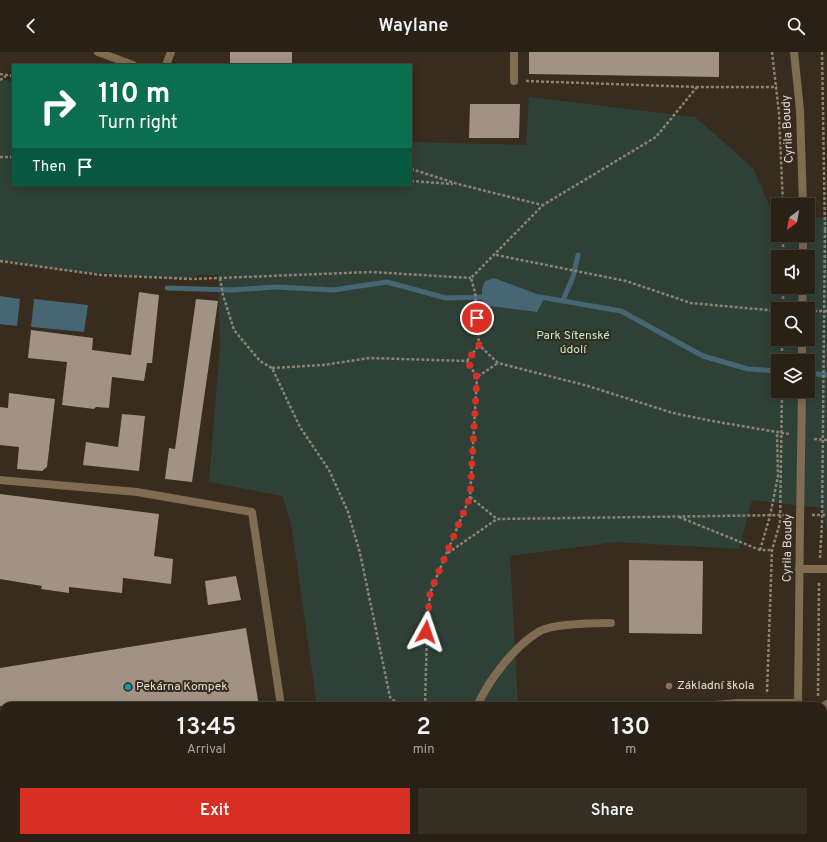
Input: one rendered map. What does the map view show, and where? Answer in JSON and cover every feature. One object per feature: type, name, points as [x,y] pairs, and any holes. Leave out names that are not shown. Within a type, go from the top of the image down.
[{"type":"street","points":[[98,52],[130,64]]},
{"type":"street","points":[[166,64],[171,52]]},
{"type":"street","points":[[514,52],[514,81]]},
{"type":"street","name":"Cyrila Boudy","points":[[794,52],[800,110],[802,198]]},
{"type":"street","name":"Cyrila Boudy","points":[[798,702],[802,398]]},
{"type":"street","points":[[0,480],[137,492],[252,512],[280,702]]},
{"type":"street","points":[[799,569],[823,569]]},
{"type":"street","points":[[479,702],[484,691],[510,655],[541,631],[578,624],[611,623]]},
{"type":"path","points":[[772,52],[777,87],[783,198]]},
{"type":"path","points":[[818,698],[823,569],[822,523],[825,230],[822,52]]},
{"type":"path","points":[[0,74],[12,76]]},
{"type":"path","points":[[0,80],[6,76]]},
{"type":"path","points":[[514,81],[697,87],[777,87]]},
{"type":"path","points":[[471,278],[486,262],[496,255],[543,205],[656,137],[697,87]]},
{"type":"path","points":[[0,157],[12,158]]},
{"type":"path","points":[[412,169],[458,184],[543,205]]},
{"type":"path","points":[[412,181],[458,184]]},
{"type":"path","points":[[496,255],[570,268],[626,281],[691,303],[771,310]]},
{"type":"path","points":[[0,261],[101,275],[192,279],[370,272],[471,278]]},
{"type":"path","points":[[220,278],[223,295],[234,330],[260,361],[272,368],[323,365],[370,358],[467,361]]},
{"type":"path","points":[[467,361],[479,345],[475,292],[471,278]]},
{"type":"path","points":[[815,311],[827,312]]},
{"type":"path","points":[[479,345],[498,363],[588,386],[673,412],[712,421],[792,435]]},
{"type":"path","points":[[425,702],[426,640],[430,593],[438,571],[448,553],[470,497],[477,377],[467,361]]},
{"type":"path","points":[[477,377],[498,363]]},
{"type":"path","points":[[272,368],[300,427],[329,470],[348,512],[360,553],[390,697],[396,702]]},
{"type":"path","points":[[767,702],[772,550],[780,523],[782,398]]},
{"type":"path","points":[[760,550],[770,516],[778,476],[777,432]]},
{"type":"path","points":[[806,438],[827,440]]},
{"type":"path","points":[[470,497],[497,519]]},
{"type":"path","points":[[676,516],[760,550],[772,550]]},
{"type":"path","points":[[448,553],[497,519],[770,516]]},
{"type":"green space","name":"Park Sítenské údolí","points":[[0,79],[12,82],[12,186],[412,186],[412,142],[526,145],[529,97],[695,117],[753,168],[771,209],[771,242],[815,242],[815,217],[827,218],[827,531],[822,508],[752,500],[739,549],[616,542],[510,556],[518,702],[316,702],[291,523],[282,496],[209,482],[220,346],[218,275],[202,275],[185,279],[71,271],[0,260]]},
{"type":"water","points":[[494,278],[545,297],[537,312],[482,305],[482,289],[485,281]]},
{"type":"water","points":[[0,296],[20,299],[17,326],[0,324]]},
{"type":"water","points":[[34,299],[88,305],[84,332],[31,327]]},
{"type":"building","points":[[230,52],[292,52],[292,64],[230,64]]},
{"type":"building","points":[[529,52],[719,52],[719,77],[529,74]]},
{"type":"building","points":[[470,104],[520,104],[519,138],[469,138]]},
{"type":"building","points":[[139,292],[159,295],[152,363],[147,363],[144,381],[112,377],[109,408],[96,407],[94,409],[62,405],[67,362],[28,358],[31,330],[93,338],[92,350],[131,355]]},
{"type":"building","points":[[196,299],[218,301],[192,482],[165,479],[169,448],[175,449]]},
{"type":"building","points":[[9,393],[55,399],[47,467],[42,471],[17,469],[19,447],[0,445],[0,407],[8,408]]},
{"type":"building","points":[[122,414],[145,416],[139,471],[83,465],[86,442],[118,447]]},
{"type":"building","points":[[0,494],[159,514],[154,556],[173,559],[171,584],[123,578],[122,593],[69,587],[69,593],[41,589],[42,586],[0,579]]},
{"type":"building","points":[[629,560],[703,561],[702,634],[629,633]]},
{"type":"building","points":[[236,576],[241,600],[208,605],[205,581]]},
{"type":"building","name":"Pekárna Kompek","points":[[246,628],[258,702],[0,702],[0,668]]},
{"type":"waterway","points":[[563,300],[573,277],[578,255]]},
{"type":"waterway","points":[[167,288],[232,290],[276,287],[333,290],[387,282],[446,298],[488,297]]},
{"type":"waterway","points":[[540,297],[621,311],[703,356],[748,369],[771,371]]},
{"type":"waterway","points":[[815,374],[827,375]]},
{"type":"place","name":"Základní škola","points":[[669,686]]},
{"type":"place","name":"Pekárna Kompek","points":[[128,687]]},
{"type":"route","points":[[426,632],[430,593],[438,571],[448,553],[470,497],[477,377],[467,361],[479,345],[477,318]]}]
